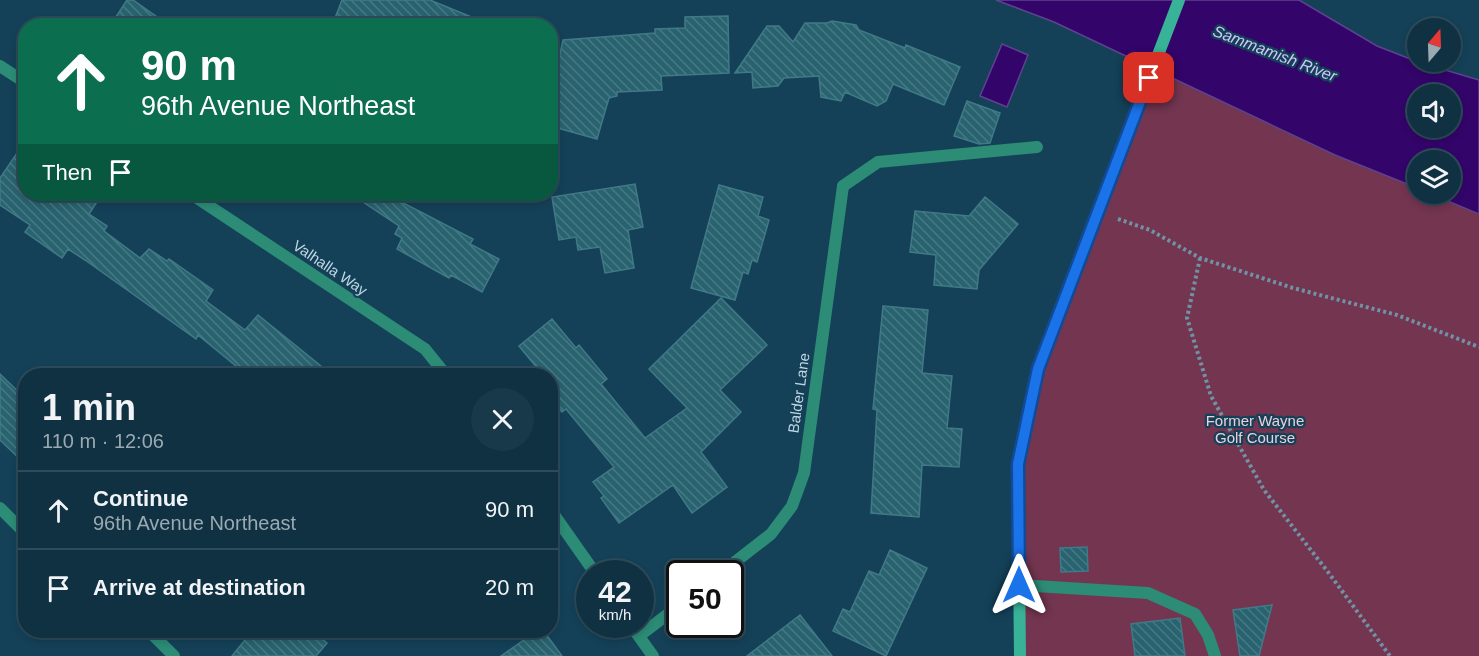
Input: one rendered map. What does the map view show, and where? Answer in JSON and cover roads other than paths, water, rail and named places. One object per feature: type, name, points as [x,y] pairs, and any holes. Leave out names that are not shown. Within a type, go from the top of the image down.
[{"type":"main road","points":[[1020,656],[1018,464],[1038,369],[1179,0]]},
{"type":"street","points":[[0,66],[18,78]]},
{"type":"street","name":"Balder Lane","points":[[738,560],[771,534],[792,506],[804,473],[843,186],[878,162],[1037,147]]},
{"type":"street","name":"Valhalla Way","points":[[203,201],[425,349],[440,368]]},
{"type":"street","points":[[0,508],[18,526]]},
{"type":"street","points":[[558,520],[586,560]]},
{"type":"street","points":[[1019,585],[1148,592],[1195,614],[1209,635],[1215,656]]},
{"type":"street","points":[[654,625],[666,616]]},
{"type":"street","points":[[155,638],[174,656]]},
{"type":"street","points":[[640,638],[653,656]]},
{"type":"water","name":"Sammamish River","points":[[996,0],[1299,0],[1377,46],[1407,58],[1407,72],[1452,72],[1479,80],[1479,214],[1455,204],[1461,204],[1461,150],[1407,150],[1407,184],[1335,155],[1054,22]]},
{"type":"water","points":[[1002,44],[1028,55],[1007,107],[980,96]]},
{"type":"park label","name":"Former Wayne Golf Course","points":[[1255,430]]}]
